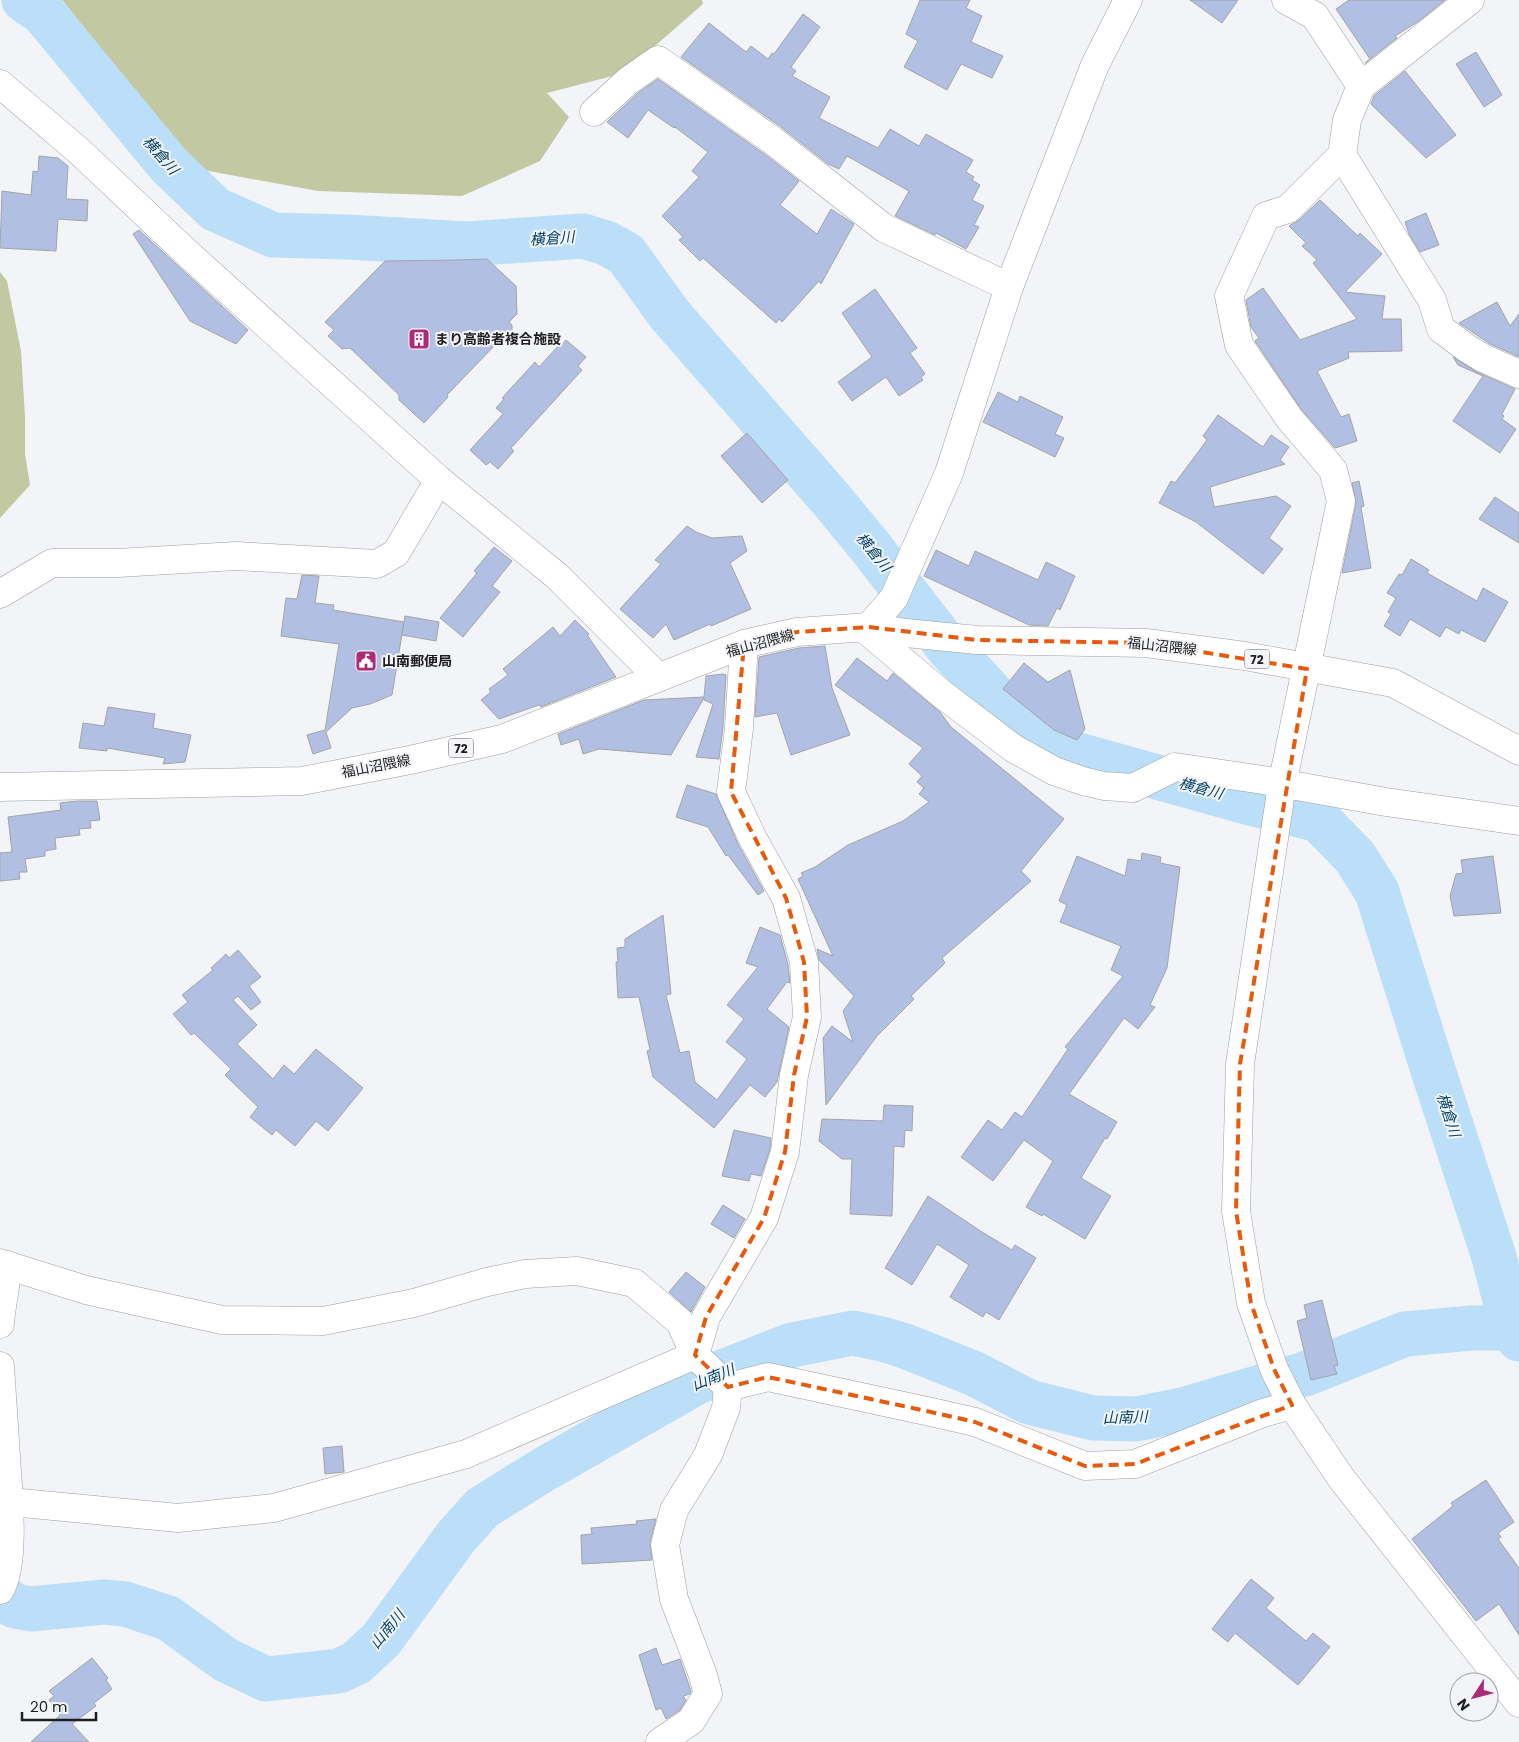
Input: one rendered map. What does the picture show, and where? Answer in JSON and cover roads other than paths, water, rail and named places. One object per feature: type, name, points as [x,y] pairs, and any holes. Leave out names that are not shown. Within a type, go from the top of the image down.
[{"type":"street","points":[[1128,0],[1095,65],[1009,287],[950,474],[894,598],[866,630],[942,694],[1013,748],[1054,771],[1083,781],[1104,786],[1133,788],[1175,766],[1386,802],[1519,821]]},
{"type":"street","points":[[1286,0],[1315,16],[1361,86]]},
{"type":"street","points":[[1470,0],[1361,86],[1347,120],[1342,155],[1288,209],[1266,216],[1229,296],[1239,346],[1289,418],[1332,470],[1341,501],[1282,785],[1240,1064],[1236,1211],[1251,1303],[1274,1369],[1292,1405],[1341,1478],[1519,1703]]},
{"type":"street","points":[[594,112],[628,81],[658,60],[772,140],[884,228],[1009,287]]},
{"type":"street","points":[[0,84],[79,151],[186,252],[439,480],[557,576],[658,677]]},
{"type":"street","points":[[1342,155],[1432,300],[1441,329],[1483,358],[1519,374]]},
{"type":"street","points":[[0,594],[52,563],[118,563],[236,556],[376,564],[396,552],[439,480]]},
{"type":"street","name":"福山沼隈線","points":[[0,787],[302,780],[410,760],[502,739],[744,644],[797,632],[869,627],[906,633],[977,640],[1146,643],[1245,656],[1307,669],[1393,683],[1519,751]]},
{"type":"street","points":[[4,1501],[178,1518],[274,1508],[466,1454],[694,1355],[706,1318],[764,1218],[785,1152],[794,1075],[807,1016],[804,962],[786,898],[752,837],[731,792],[739,728],[744,644]]},
{"type":"street","points":[[0,1324],[7,1283],[3,1264],[86,1290],[222,1320],[323,1321],[414,1303],[487,1282],[525,1274],[577,1271],[634,1284],[680,1322],[694,1355],[728,1387]]},
{"type":"street","points":[[0,1366],[4,1501],[9,1558],[0,1590]]},
{"type":"street","points":[[728,1387],[768,1377],[931,1412],[975,1422],[1085,1466],[1135,1464],[1263,1413],[1292,1405]]},
{"type":"street","points":[[660,1742],[691,1721],[708,1694],[703,1675],[674,1599],[665,1545],[674,1510],[708,1455],[726,1408],[728,1387]]},
{"type":"waterway","name":"横倉川","points":[[24,0],[43,13],[169,165],[215,209],[273,235],[466,244],[583,236],[606,243],[626,254],[670,315],[830,498],[950,650],[1027,732],[1064,751],[1254,804],[1319,820],[1355,857],[1377,892],[1494,1257],[1512,1328],[1519,1339]]},
{"type":"waterway","name":"山南川","points":[[0,1595],[15,1606],[31,1609],[104,1602],[125,1604],[168,1618],[226,1660],[266,1679],[339,1671],[356,1663],[381,1640],[456,1537],[482,1508],[543,1470],[697,1382],[792,1345],[853,1333],[882,1339],[905,1346],[975,1374],[1029,1402],[1093,1418],[1136,1419],[1182,1410],[1305,1374],[1405,1334],[1472,1328],[1512,1328]]},
{"type":"place","name":"まり高齢者複合施設","points":[[419,339]]},
{"type":"place","name":"山南郵便局","points":[[366,661]]}]
